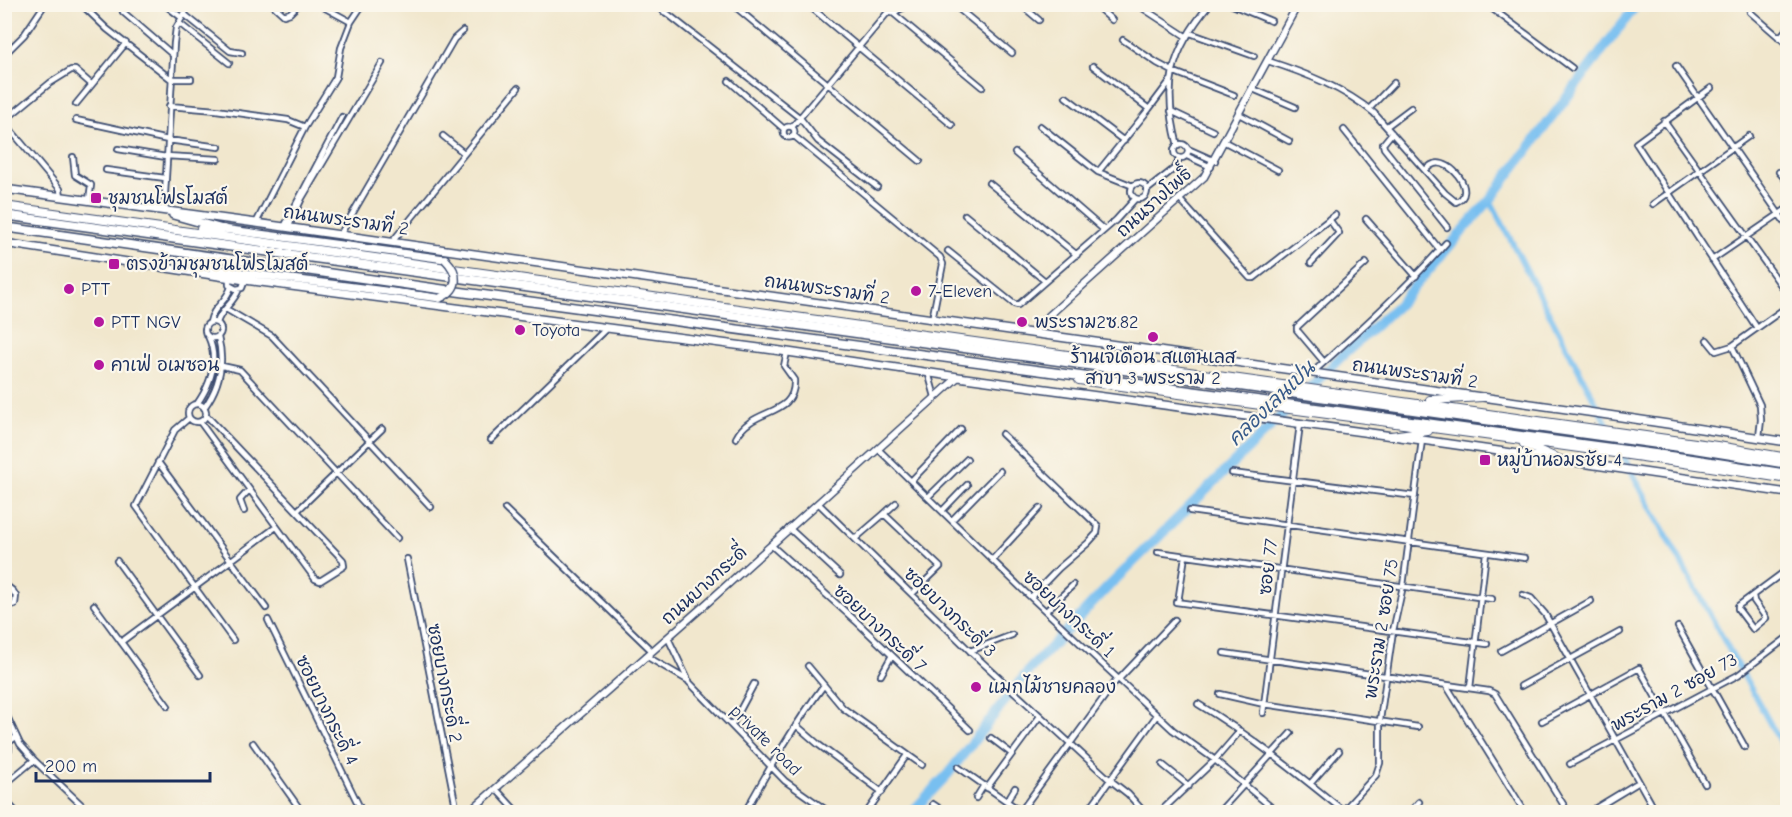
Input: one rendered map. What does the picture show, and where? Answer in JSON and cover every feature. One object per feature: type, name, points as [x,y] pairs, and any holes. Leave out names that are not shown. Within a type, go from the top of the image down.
[{"type":"highway","name":"ถนนพระรามที่ 2","points":[[4,206],[1302,386],[1788,458]]},
{"type":"highway","points":[[4,215],[1788,464]]},
{"type":"highway","points":[[4,227],[1788,479]]},
{"type":"highway","points":[[4,227],[1788,474]]},
{"type":"highway","points":[[155,227],[223,229]]},
{"type":"highway","points":[[153,248],[217,269]]},
{"type":"highway","points":[[1348,393],[1440,401],[1484,397]]},
{"type":"highway","points":[[1391,436],[1438,430]]},
{"type":"highway","points":[[1515,440],[1561,460]]},
{"type":"main road","name":"ถนนพระรามที่ 2","points":[[4,189],[392,242],[1788,442]]},
{"type":"main road","points":[[150,265],[217,269],[440,298],[452,291],[456,282],[454,270],[445,259],[223,229],[153,209]]},
{"type":"main road","points":[[4,243],[245,280],[787,352],[1788,493]]},
{"type":"street","points":[[4,55],[24,35],[45,4]]},
{"type":"street","points":[[164,4],[229,63]]},
{"type":"street","points":[[164,210],[169,106],[176,28],[190,4]]},
{"type":"street","points":[[272,4],[284,15],[290,13],[299,4]]},
{"type":"street","points":[[318,4],[351,22]]},
{"type":"street","points":[[256,223],[305,127],[336,77],[341,48],[351,22],[363,4]]},
{"type":"street","points":[[655,4],[800,118],[818,141],[877,187]]},
{"type":"street","points":[[664,12],[672,4]]},
{"type":"street","points":[[732,4],[920,161]]},
{"type":"street","points":[[807,4],[952,125]]},
{"type":"street","points":[[792,128],[858,48],[898,4]]},
{"type":"street","points":[[893,12],[912,4]]},
{"type":"street","points":[[953,4],[1012,52]]},
{"type":"street","points":[[1020,4],[1040,20]]},
{"type":"street","points":[[1094,4],[1112,20]]},
{"type":"street","points":[[1180,158],[1175,152],[1178,146],[1171,111],[1170,81],[1189,35],[1210,4]]},
{"type":"street","points":[[1230,4],[1270,21]]},
{"type":"street","name":"ถนนรางโพธิ์","points":[[1033,333],[1043,321],[1204,177],[1215,161],[1298,4]]},
{"type":"street","points":[[1486,4],[1572,68]]},
{"type":"street","points":[[1494,11],[1499,4]]},
{"type":"street","points":[[83,5],[171,79],[191,79]]},
{"type":"street","points":[[884,5],[982,87]]},
{"type":"street","points":[[1144,9],[1189,35],[1254,56]]},
{"type":"street","points":[[123,12],[173,55]]},
{"type":"street","points":[[1750,12],[1788,45]]},
{"type":"street","points":[[182,19],[230,51],[242,53]]},
{"type":"street","points":[[1779,38],[1788,28]]},
{"type":"street","points":[[340,235],[454,39],[463,31]]},
{"type":"street","points":[[1123,40],[1173,71],[1234,95]]},
{"type":"street","points":[[76,104],[126,43]]},
{"type":"street","points":[[1268,61],[1297,70],[1336,88],[1369,109],[1387,126],[1392,133],[1425,170],[1450,198],[1456,202],[1461,200],[1465,187],[1450,168],[1442,164],[1434,164],[1425,170]]},
{"type":"street","points":[[286,227],[382,63]]},
{"type":"street","points":[[1093,66],[1149,109]]},
{"type":"street","points":[[1676,66],[1788,227]]},
{"type":"street","points":[[61,197],[60,189],[4,122],[50,83],[71,70],[75,70],[91,84]]},
{"type":"street","points":[[729,81],[784,129],[783,133],[786,137],[790,138],[793,135]]},
{"type":"street","points":[[1098,172],[1170,81]]},
{"type":"street","points":[[1369,109],[1394,82]]},
{"type":"street","points":[[392,242],[518,88]]},
{"type":"street","points":[[1253,88],[1295,107]]},
{"type":"street","points":[[1711,88],[1636,143],[1757,328]]},
{"type":"street","points":[[1066,97],[1124,141]]},
{"type":"street","points":[[169,106],[288,120],[305,127]]},
{"type":"street","points":[[1387,126],[1412,108]]},
{"type":"street","points":[[1171,111],[1214,130]]},
{"type":"street","points":[[1239,114],[1289,141]]},
{"type":"street","points":[[286,227],[342,117]]},
{"type":"street","points":[[76,120],[168,140],[219,147]]},
{"type":"street","points":[[1664,121],[1788,295]]},
{"type":"street","points":[[784,129],[788,126],[792,128]]},
{"type":"street","points":[[1040,126],[1098,172],[1132,186]]},
{"type":"street","points":[[792,128],[793,135],[940,257],[943,264],[932,320]]},
{"type":"street","points":[[1344,130],[1440,250]]},
{"type":"street","points":[[1392,133],[1383,144],[1384,148],[1447,227]]},
{"type":"street","points":[[443,136],[464,153]]},
{"type":"street","points":[[1653,204],[1749,136]]},
{"type":"street","points":[[1225,142],[1278,170]]},
{"type":"street","points":[[1178,146],[1185,146],[1215,161]]},
{"type":"street","points":[[117,149],[166,157],[218,159]]},
{"type":"street","points":[[1187,156],[1188,149]]},
{"type":"street","points":[[1015,153],[1104,231]]},
{"type":"street","points":[[948,251],[1018,305],[1104,231],[1136,199],[1143,199],[1147,190],[1175,168],[1180,158],[1187,156],[1211,167]]},
{"type":"street","points":[[73,157],[75,174],[91,186],[89,200]]},
{"type":"street","points":[[106,170],[165,178]]},
{"type":"street","points":[[1779,172],[1788,182]]},
{"type":"street","points":[[990,183],[1077,255]]},
{"type":"street","points":[[1132,186],[1137,183],[1142,184],[1147,190]]},
{"type":"street","points":[[1132,186],[1131,193],[1136,199]]},
{"type":"street","points":[[1180,200],[1250,278],[1254,278],[1335,215]]},
{"type":"street","points":[[1712,260],[1788,208]]},
{"type":"street","points":[[965,215],[1045,281]]},
{"type":"street","points":[[1311,263],[1339,233],[1329,219]]},
{"type":"street","points":[[1366,219],[1416,276]]},
{"type":"street","points":[[1313,373],[1362,329],[1446,243]]},
{"type":"street","points":[[1324,362],[1297,330],[1297,327],[1366,262]]},
{"type":"street","points":[[229,277],[228,282],[231,287],[239,289]]},
{"type":"street","points":[[217,323],[219,315],[235,299],[245,280]]},
{"type":"street","points":[[231,287],[228,297],[212,313],[205,329],[212,349],[213,364],[208,385],[197,404],[189,409],[189,418],[176,430],[136,506],[233,640]]},
{"type":"street","points":[[1707,340],[1716,351],[1732,346],[1788,306]]},
{"type":"street","points":[[225,309],[272,336],[430,507]]},
{"type":"street","points":[[204,408],[216,388],[222,365],[218,337],[222,329],[217,323],[210,322]]},
{"type":"street","points":[[491,440],[607,328]]},
{"type":"street","points":[[208,336],[218,337]]},
{"type":"street","points":[[1732,346],[1760,405],[1759,437]]},
{"type":"street","points":[[736,438],[752,419],[785,405],[792,397],[794,380],[784,366],[787,352]]},
{"type":"street","points":[[213,364],[240,370],[397,538]]},
{"type":"street","points":[[928,372],[935,397]]},
{"type":"street","name":"ถนนบางกระดี่","points":[[469,813],[668,638],[958,377]]},
{"type":"street","points":[[197,404],[204,408],[206,415],[343,561],[345,564],[342,569],[320,581],[315,579],[200,422]]},
{"type":"street","points":[[189,418],[194,422],[200,422],[206,415]]},
{"type":"street","name":"ซอย 77","points":[[1263,714],[1300,424]]},
{"type":"street","points":[[297,511],[382,429]]},
{"type":"street","points":[[911,481],[961,429]]},
{"type":"street","points":[[1002,434],[1098,526],[1097,533],[1088,543],[1031,597]]},
{"type":"street","name":"พระราม 2 ซอย 75","points":[[1344,812],[1376,775],[1380,763],[1380,720],[1393,631],[1403,586],[1422,440]]},
{"type":"street","name":"ซอยบางกระดี่ 1","points":[[878,449],[1173,730],[1215,760],[1277,813]]},
{"type":"street","points":[[928,498],[967,459]]},
{"type":"street","points":[[158,462],[266,608]]},
{"type":"street","points":[[952,520],[1000,471]]},
{"type":"street","points":[[1232,472],[1415,496]]},
{"type":"street","points":[[942,511],[967,485]]},
{"type":"street","points":[[244,511],[240,500],[249,490]]},
{"type":"street","name":"ซอยบางกระดี่ 3","points":[[818,502],[970,651],[1128,794],[1144,813]]},
{"type":"street","points":[[856,538],[896,503]]},
{"type":"street","points":[[992,560],[1040,508]]},
{"type":"street","points":[[505,509],[652,651]]},
{"type":"street","points":[[1190,511],[1525,558]]},
{"type":"street","points":[[884,514],[945,572]]},
{"type":"street","points":[[121,642],[276,527]]},
{"type":"street","points":[[789,528],[840,575]]},
{"type":"street","name":"ซอยบางกระดี่ 7","points":[[771,545],[858,623],[970,730]]},
{"type":"street","points":[[1158,552],[1492,599]]},
{"type":"street","points":[[1470,688],[1486,553]]},
{"type":"street","points":[[1185,556],[1177,602],[1487,644]]},
{"type":"street","name":"ซอยบางกระดี่ 2","points":[[407,559],[458,813]]},
{"type":"street","points":[[117,561],[200,675]]},
{"type":"street","points":[[912,594],[940,567]]},
{"type":"street","points":[[1754,596],[1766,619],[1753,629],[1738,606],[1788,569]]},
{"type":"street","points":[[4,584],[16,596],[15,604],[4,607]]},
{"type":"street","points":[[1046,611],[1073,585]]},
{"type":"street","points":[[1522,595],[1538,604],[1656,813]]},
{"type":"street","points":[[1501,651],[1591,601]]},
{"type":"street","points":[[94,605],[168,706]]},
{"type":"street","name":"ซอยบางกระดี่ 4","points":[[268,620],[362,813]]},
{"type":"street","points":[[958,767],[1022,812],[1118,679],[1175,620]]},
{"type":"street","points":[[1678,627],[1745,747]]},
{"type":"street","points":[[1521,686],[1620,632]]},
{"type":"street","points":[[970,651],[1012,635]]},
{"type":"street","name":"พระราม 2 ซอย 73","points":[[1570,764],[1738,675],[1788,637]]},
{"type":"street","points":[[668,638],[689,681]]},
{"type":"street","points":[[1224,653],[1489,691],[1495,694],[1568,813]]},
{"type":"street","points":[[646,656],[689,681]]},
{"type":"street","points":[[664,666],[676,657]]},
{"type":"street","points":[[881,675],[891,657]]},
{"type":"street","points":[[808,666],[843,708],[922,765]]},
{"type":"street","points":[[1542,721],[1639,668],[1705,784]]},
{"type":"street","name":"private road","points":[[689,681],[785,781],[829,813]]},
{"type":"street","points":[[732,725],[754,684]]},
{"type":"street","points":[[745,813],[771,765],[824,685]]},
{"type":"street","points":[[1446,685],[1525,813]]},
{"type":"street","points":[[1220,694],[1264,704],[1418,727]]},
{"type":"street","points":[[1198,704],[1273,755],[1344,812]]},
{"type":"street","points":[[4,710],[16,737],[34,760],[89,813]]},
{"type":"street","points":[[1087,813],[1157,715]]},
{"type":"street","points":[[976,798],[1040,716]]},
{"type":"street","points":[[4,727],[10,723]]},
{"type":"street","points":[[796,725],[882,792]]},
{"type":"street","points":[[1160,813],[1215,760],[1240,731]]},
{"type":"street","points":[[1219,813],[1292,733]]},
{"type":"street","points":[[6,745],[16,737]]},
{"type":"street","points":[[991,738],[1012,754]]},
{"type":"street","points":[[253,743],[302,813]]},
{"type":"street","points":[[1310,784],[1339,751]]},
{"type":"street","points":[[867,813],[907,755]]},
{"type":"street","points":[[4,785],[34,760]]},
{"type":"street","points":[[1163,765],[1189,786]]},
{"type":"street","points":[[1591,812],[1639,782]]},
{"type":"street","points":[[1007,801],[1015,788]]},
{"type":"street","points":[[496,789],[517,813]]},
{"type":"street","points":[[4,799],[16,813]]},
{"type":"street","points":[[1410,813],[1419,801]]},
{"type":"street","points":[[933,804],[944,812]]},
{"type":"waterway","name":"คลองเลนเปน","points":[[912,812],[948,774],[1029,670],[1109,586],[1342,356],[1397,306],[1490,200],[1637,4]]},
{"type":"waterway","points":[[1490,200],[1645,497],[1788,756]]},
{"type":"place","name":"ชุมชนโฟรโมสต์","points":[[96,198]]},
{"type":"place","name":"ตรงข้ามชุมชนโฟรโมสต์","points":[[114,264]]},
{"type":"place","name":"PTT","points":[[69,289]]},
{"type":"place","name":"7-Eleven","points":[[916,291]]},
{"type":"place","name":"PTT NGV","points":[[99,322]]},
{"type":"place","name":"พระราม2ซ.82","points":[[1022,322]]},
{"type":"place","name":"Toyota","points":[[520,330]]},
{"type":"place","name":"ร้านเจ๊เดือน สแตนเลส สาขา 3 พระราม 2","points":[[1153,337]]},
{"type":"place","name":"คาเฟ่ อเมซอน","points":[[99,365]]},
{"type":"place","name":"หมู่บ้านอมรชัย 4","points":[[1485,460]]},
{"type":"place","name":"แมกไม้ชายคลอง","points":[[976,687]]}]
